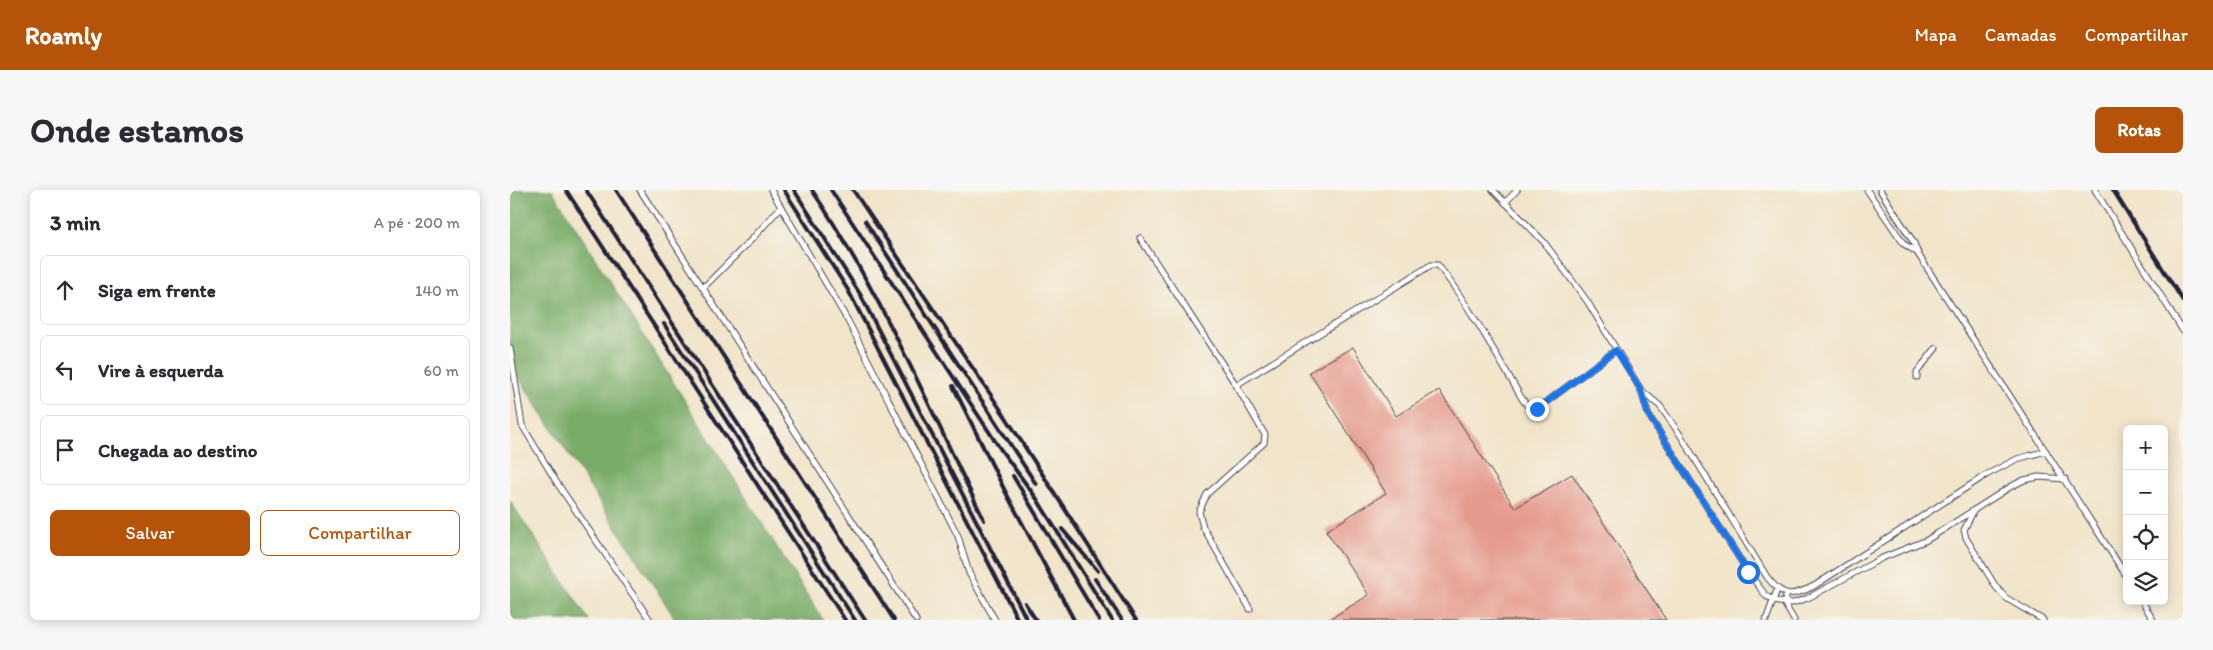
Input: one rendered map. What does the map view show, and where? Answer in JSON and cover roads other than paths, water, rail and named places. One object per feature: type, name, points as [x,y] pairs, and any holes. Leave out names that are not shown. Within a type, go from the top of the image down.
[{"type":"lane","points":[[640,190],[916,620]]},
{"type":"lane","points":[[770,190],[848,321],[958,536],[969,573],[995,620]]},
{"type":"lane","points":[[1493,190],[1544,242],[1587,301],[1641,390],[1648,414],[1667,445],[1748,572],[1761,590],[1773,600],[1784,603],[1801,601],[1882,558],[1927,540],[2024,480],[2039,477],[2065,479]]},
{"type":"lane","points":[[1505,203],[1517,190]]},
{"type":"lane","points":[[1867,190],[1904,244],[1918,254]]},
{"type":"lane","points":[[1880,190],[1914,243],[1918,254],[2123,570]]},
{"type":"lane","points":[[2095,190],[2183,331]]},
{"type":"lane","points":[[703,288],[752,239],[781,206]]},
{"type":"lane","points":[[1140,238],[1236,385],[1265,435],[1264,443],[1207,494],[1199,512],[1203,527],[1250,609]]},
{"type":"lane","points":[[1236,385],[1432,264],[1438,266],[1446,276],[1478,324],[1528,407],[1537,409],[1616,350]]},
{"type":"lane","points":[[510,348],[522,426],[557,482],[650,620]]},
{"type":"lane","points":[[1917,378],[1917,372],[1936,348]]},
{"type":"lane","points":[[1641,390],[1660,406],[1681,436],[1767,578],[1776,590],[1787,594],[1797,594],[1814,586],[1986,475],[2017,459],[2046,451]]},
{"type":"lane","points":[[1974,510],[1964,530],[1966,538],[1987,573],[2006,598],[2043,620]]},
{"type":"lane","points":[[1766,620],[1776,590]]},
{"type":"lane","points":[[1787,594],[1784,603],[1794,620]]},
{"type":"lane","points":[[2144,605],[2153,620]]},
{"type":"railway","points":[[566,190],[845,620]]},
{"type":"railway","points":[[586,190],[865,620]]},
{"type":"railway","points":[[616,190],[894,620]]},
{"type":"railway","points":[[784,190],[848,290],[1018,620]]},
{"type":"railway","points":[[794,190],[860,294],[1027,620]]},
{"type":"railway","points":[[812,190],[837,229],[883,310],[984,520]]},
{"type":"railway","points":[[831,190],[1001,450],[1037,499],[1112,620]]},
{"type":"railway","points":[[853,190],[1007,419],[1136,620]]},
{"type":"railway","points":[[2113,190],[2183,301]]},
{"type":"railway","points":[[865,221],[1036,484]]},
{"type":"railway","points":[[664,324],[855,620]]},
{"type":"railway","points":[[953,386],[1005,491],[1074,620]]},
{"type":"railway","points":[[1013,476],[1099,620]]},
{"type":"railway","points":[[1062,529],[1098,571]]},
{"type":"railway","points":[[1095,579],[1122,620]]},
{"type":"railway","points":[[1025,603],[1036,620]]}]
